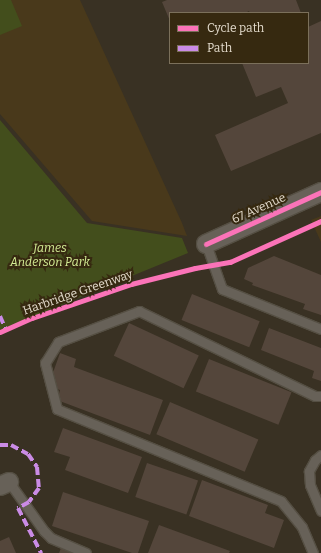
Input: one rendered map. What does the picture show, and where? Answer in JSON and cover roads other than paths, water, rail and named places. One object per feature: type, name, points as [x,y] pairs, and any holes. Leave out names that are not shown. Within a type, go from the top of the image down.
[{"type":"street","name":"67 Avenue","points":[[206,244],[321,192]]},
{"type":"lane","points":[[206,244],[222,289],[321,329]]},
{"type":"lane","points":[[313,553],[302,527],[281,501],[57,408],[45,363],[58,342],[139,311],[315,396],[321,396]]},
{"type":"lane","points":[[321,454],[315,460],[309,471],[310,485],[321,511]]},
{"type":"lane","points":[[4,484],[50,538],[86,553]]},
{"type":"park label","name":"James Anderson Park","points":[[50,256]]}]
